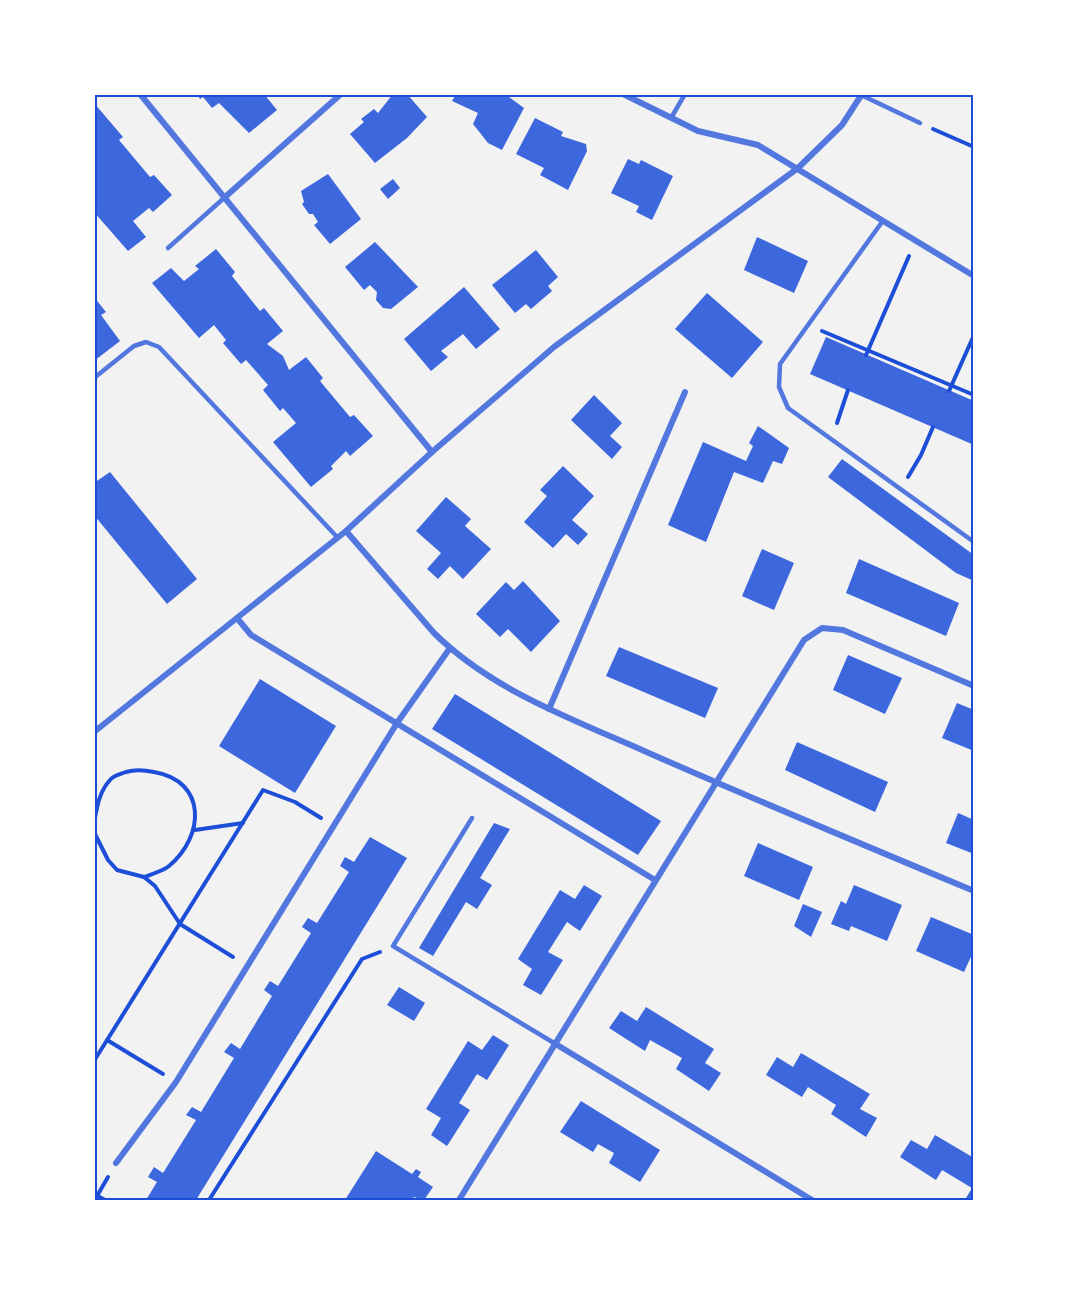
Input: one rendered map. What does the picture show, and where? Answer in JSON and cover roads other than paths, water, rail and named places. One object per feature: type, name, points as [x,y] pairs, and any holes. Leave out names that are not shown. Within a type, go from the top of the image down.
[{"type":"street","points":[[140,94],[432,452]]},
{"type":"street","points":[[224,198],[341,94]]},
{"type":"street","points":[[623,94],[698,131],[722,138],[748,141],[798,168],[825,188],[974,276]]},
{"type":"street","points":[[94,732],[338,538],[432,452],[554,347],[798,168],[842,125],[862,95]]},
{"type":"street","points":[[549,709],[685,392]]},
{"type":"street","points":[[346,531],[450,648],[494,681],[549,709],[715,782],[974,891]]},
{"type":"street","points":[[237,618],[251,635],[655,880]]},
{"type":"street","points":[[459,1200],[804,640],[822,628],[843,630],[974,686]]},
{"type":"street","points":[[116,1163],[176,1082],[397,723],[450,648]]},
{"type":"street","points":[[554,1043],[812,1200]]},
{"type":"lane","points":[[671,118],[685,94]]},
{"type":"lane","points":[[862,95],[920,123]]},
{"type":"lane","points":[[168,248],[224,198]]},
{"type":"lane","points":[[882,222],[780,364],[779,387],[789,408],[974,542]]},
{"type":"lane","points":[[94,378],[134,346],[146,342],[159,347],[338,538]]},
{"type":"lane","points":[[472,818],[393,946],[554,1043]]}]
